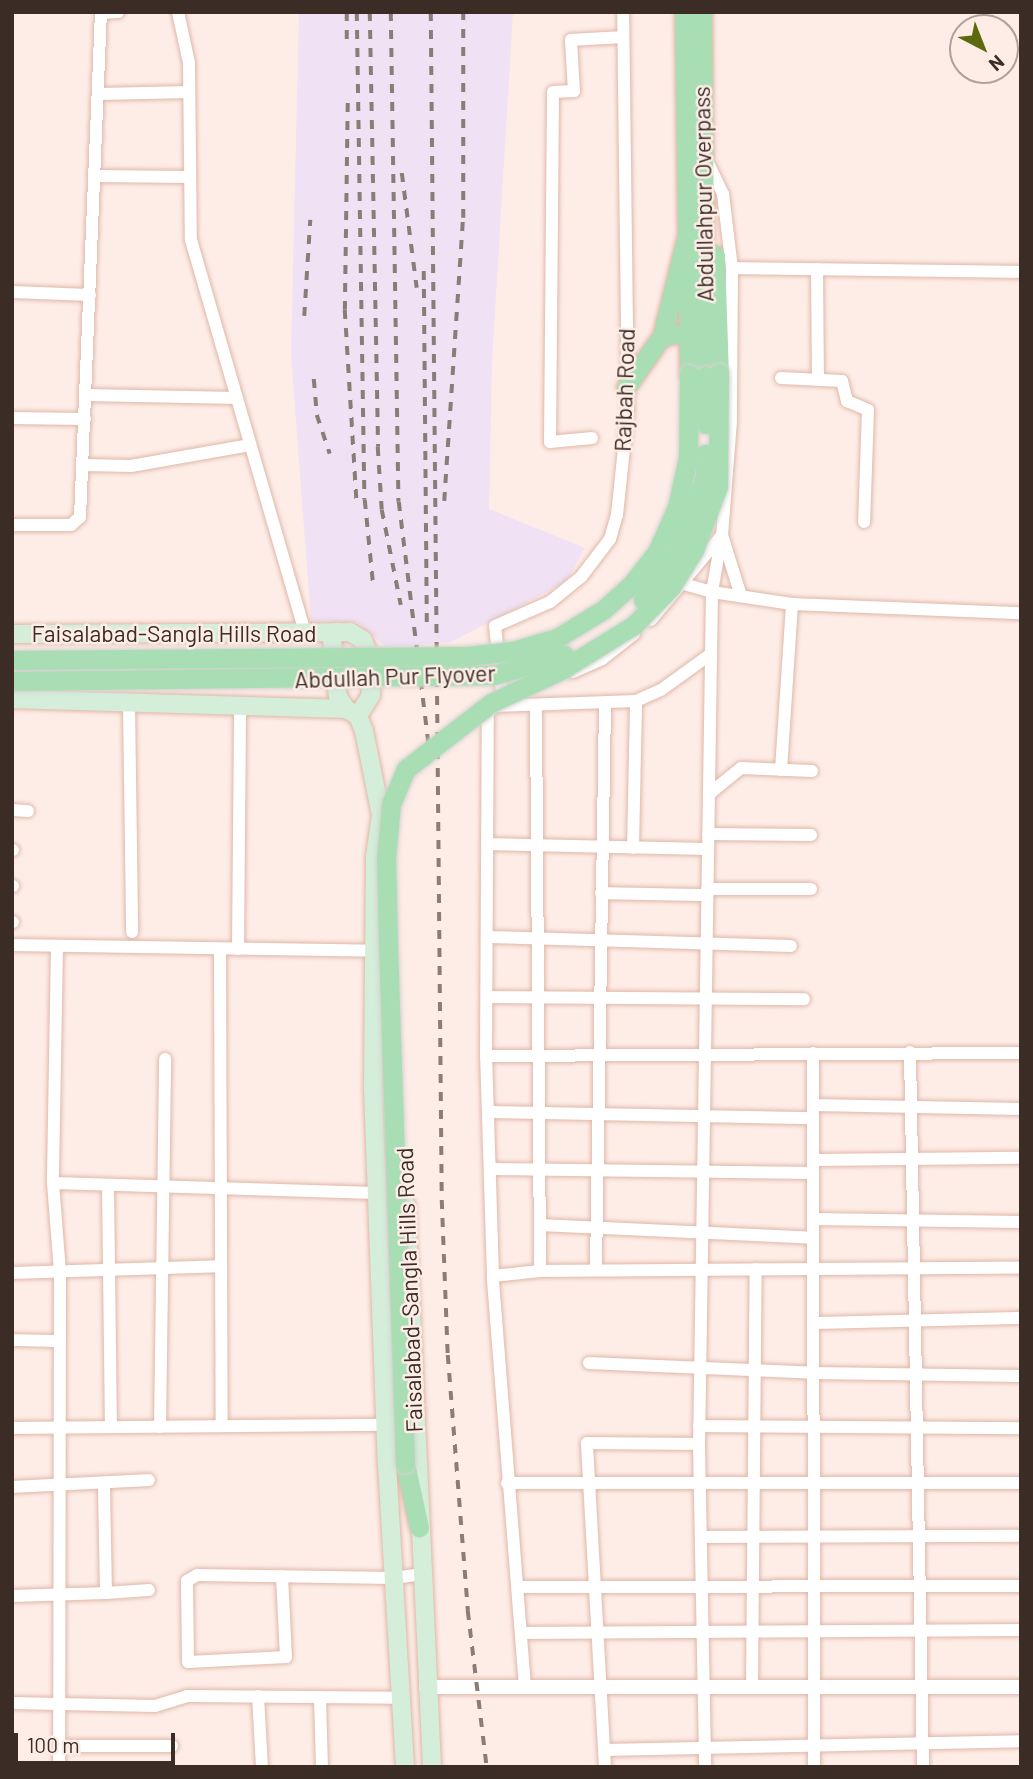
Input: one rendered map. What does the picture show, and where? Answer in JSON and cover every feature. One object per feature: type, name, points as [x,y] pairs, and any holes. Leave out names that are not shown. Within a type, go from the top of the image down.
[{"type":"main road","name":"Abdullahpur Overpass","points":[[684,12],[690,229],[689,332],[704,375]]},
{"type":"main road","name":"Abdullahpur Overpass","points":[[702,12],[704,375]]},
{"type":"main road","points":[[626,387],[662,336],[676,264],[690,229]]},
{"type":"main road","points":[[662,336],[689,332]]},
{"type":"main road","points":[[419,1527],[405,1463],[387,919],[391,804],[406,769],[491,703],[563,668],[634,625],[671,587],[694,550],[718,486],[704,375]]},
{"type":"main road","name":"Abdullah Pur Flyover","points":[[12,660],[467,656],[513,651],[557,638],[603,610],[631,585],[657,552],[677,507],[704,375]]},
{"type":"main road","name":"Abdullah Pur Flyover","points":[[12,681],[494,675],[533,667],[576,650],[619,622],[646,597],[677,555],[705,477],[704,375]]},
{"type":"main road","name":"Faisalabad-Sangla Hills Road","points":[[12,634],[304,630],[359,635],[368,648],[371,695],[352,713]]},
{"type":"main road","name":"Faisalabad-Sangla Hills Road","points":[[336,632],[332,640],[338,697],[352,713],[373,758],[381,815],[395,856],[419,1527],[431,1760]]},
{"type":"main road","points":[[12,699],[129,705],[240,703],[352,713]]},
{"type":"main road","name":"Faisalabad-Sangla Hills Road","points":[[381,815],[375,856],[377,951],[373,1088],[386,1425],[404,1761]]},
{"type":"main road","points":[[394,1579],[422,1576]]},
{"type":"main road","points":[[404,1761],[431,1760]]},
{"type":"street","points":[[12,525],[71,525],[80,517],[101,12],[118,12]]},
{"type":"street","points":[[178,12],[187,40],[191,240],[304,630]]},
{"type":"street","name":"Rajbah Road","points":[[503,705],[495,626],[550,602],[597,561],[610,539],[621,480],[626,387],[622,12]]},
{"type":"street","points":[[592,438],[550,442],[553,92],[574,91],[571,40],[623,37]]},
{"type":"street","points":[[99,94],[189,92]]},
{"type":"street","points":[[703,152],[723,194],[732,268],[731,421],[722,536],[712,592],[710,654],[699,1426],[704,1537],[705,1767]]},
{"type":"street","points":[[95,176],[189,177]]},
{"type":"street","points":[[732,268],[1021,272]]},
{"type":"street","points":[[817,269],[818,379]]},
{"type":"street","points":[[12,292],[90,295]]},
{"type":"street","points":[[781,378],[845,382],[847,401],[869,412],[864,522]]},
{"type":"street","points":[[86,395],[237,398]]},
{"type":"street","points":[[12,418],[85,419]]},
{"type":"street","points":[[83,465],[131,466],[250,445]]},
{"type":"street","points":[[502,691],[535,687],[602,659],[651,621],[722,536]]},
{"type":"street","points":[[722,536],[741,596]]},
{"type":"street","points":[[684,584],[712,592],[792,604],[1021,613]]},
{"type":"street","points":[[781,769],[792,604]]},
{"type":"street","points":[[525,1687],[507,1483],[493,1276],[493,1170],[486,1056],[489,937],[488,713],[489,708],[503,705],[636,701],[661,690],[710,654]]},
{"type":"street","points":[[633,848],[636,701]]},
{"type":"street","points":[[238,949],[240,703]]},
{"type":"street","points":[[596,1270],[602,1055],[601,847],[605,703]]},
{"type":"street","points":[[129,705],[132,932]]},
{"type":"street","points":[[536,706],[541,998],[540,1271]]},
{"type":"street","points":[[709,794],[741,768],[812,771]]},
{"type":"street","points":[[12,810],[28,811]]},
{"type":"street","points":[[708,834],[811,835]]},
{"type":"street","points":[[487,844],[707,849]]},
{"type":"street","points":[[601,893],[811,889]]},
{"type":"street","points":[[489,937],[706,946],[790,946]]},
{"type":"street","points":[[12,945],[377,951]]},
{"type":"street","points":[[57,946],[53,1183],[60,1272],[59,1767]]},
{"type":"street","points":[[220,949],[219,1266],[222,1426]]},
{"type":"street","points":[[488,997],[804,999]]},
{"type":"street","points":[[910,1052],[923,1767]]},
{"type":"street","points":[[813,1053],[814,1767]]},
{"type":"street","points":[[486,1056],[1021,1053]]},
{"type":"street","points":[[160,1427],[166,1187],[165,1059]]},
{"type":"street","points":[[490,1112],[704,1116],[911,1107],[1021,1109]]},
{"type":"street","points":[[493,1170],[703,1172],[912,1159],[1021,1158]]},
{"type":"street","points":[[53,1183],[377,1193]]},
{"type":"street","points":[[108,1186],[111,1427]]},
{"type":"street","points":[[813,1219],[1021,1222]]},
{"type":"street","points":[[540,1225],[813,1238]]},
{"type":"street","points":[[12,1273],[219,1266]]},
{"type":"street","points":[[493,1276],[540,1271],[596,1270],[1021,1268]]},
{"type":"street","points":[[752,1687],[755,1269]]},
{"type":"street","points":[[813,1323],[1021,1318]]},
{"type":"street","points":[[12,1340],[60,1341]]},
{"type":"street","points":[[589,1363],[814,1373],[1021,1376]]},
{"type":"street","points":[[12,1428],[386,1425]]},
{"type":"street","points":[[699,1426],[813,1430],[1021,1429]]},
{"type":"street","points":[[606,1767],[587,1443],[699,1444]]},
{"type":"street","points":[[12,1487],[104,1485],[149,1480]]},
{"type":"street","points":[[507,1483],[1021,1483]]},
{"type":"street","points":[[104,1485],[106,1593]]},
{"type":"street","points":[[704,1537],[1021,1536]]},
{"type":"street","points":[[282,1576],[286,1657],[188,1662],[187,1581],[197,1575],[282,1576],[394,1579]]},
{"type":"street","points":[[518,1587],[1021,1586]]},
{"type":"street","points":[[12,1595],[149,1590]]},
{"type":"street","points":[[521,1633],[598,1635],[1021,1630]]},
{"type":"street","points":[[426,1687],[1021,1688]]},
{"type":"street","points":[[12,1703],[155,1706],[187,1696],[401,1698]]},
{"type":"street","points":[[258,1696],[262,1767]]},
{"type":"street","points":[[320,1697],[322,1767]]},
{"type":"street","points":[[604,1750],[1021,1741]]},
{"type":"street","points":[[59,1746],[172,1746]]},
{"type":"shaded area","points":[[299,12],[513,12],[492,362],[489,509],[585,548],[566,582],[451,642],[386,647],[357,622],[311,621],[291,354]]},
{"type":"railway","points":[[347,12],[347,47]]},
{"type":"railway","points":[[357,12],[365,500],[373,582]]},
{"type":"railway","points":[[370,12],[378,447],[382,510],[401,605]]},
{"type":"railway","points":[[391,12],[399,502],[430,756]]},
{"type":"railway","points":[[431,12],[442,1200],[448,1355],[468,1611],[487,1767]]},
{"type":"railway","points":[[444,501],[463,218],[463,12]]},
{"type":"railway","points":[[348,103],[345,310],[357,505]]},
{"type":"railway","points":[[402,173],[417,288]]},
{"type":"railway","points":[[304,316],[310,220]]},
{"type":"railway","points":[[424,271],[427,628]]},
{"type":"railway","points":[[314,379],[317,415],[330,454]]}]
